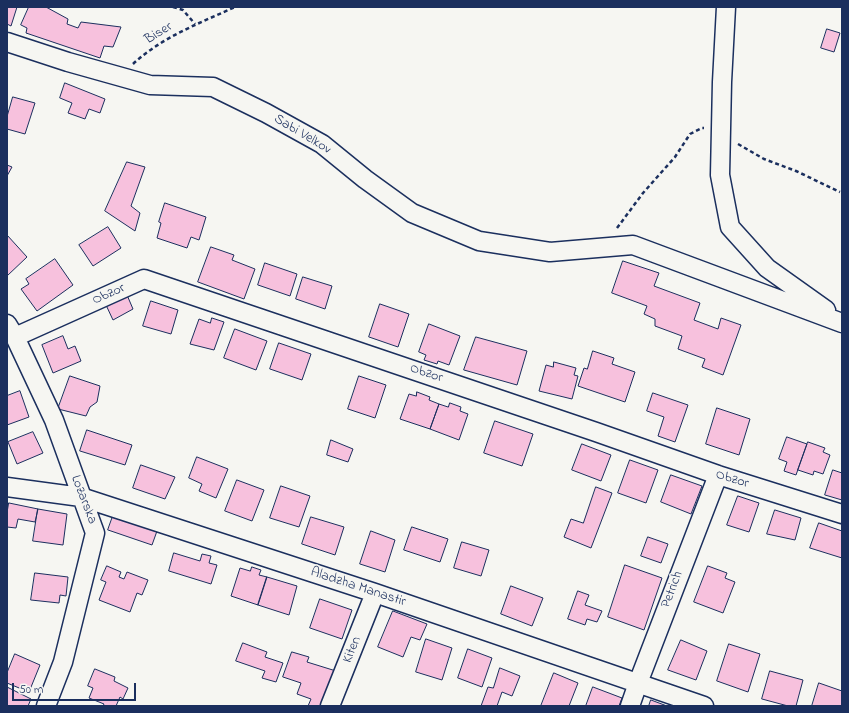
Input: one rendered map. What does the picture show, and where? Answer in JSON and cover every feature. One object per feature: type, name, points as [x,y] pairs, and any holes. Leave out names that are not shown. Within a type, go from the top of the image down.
[{"type":"street","points":[[726,7],[722,82],[720,175],[730,227],[767,268],[842,322]]},
{"type":"street","name":"Sabi Velkov","points":[[7,42],[68,62],[150,85],[212,87],[266,113],[322,144],[365,180],[412,213],[479,241],[550,252],[633,245],[842,322]]},
{"type":"street","name":"Obzor","points":[[11,330],[144,279],[596,432],[718,475],[842,514]]},
{"type":"street","name":"Lozarska","points":[[11,330],[54,420],[95,533],[63,662],[46,706]]},
{"type":"street","name":"Petrich","points":[[630,706],[718,475]]},
{"type":"street","name":"Aladzha Manastir","points":[[7,487],[81,497],[375,593],[638,682],[704,706]]},
{"type":"street","name":"Kiten","points":[[330,706],[375,593]]},
{"type":"path","points":[[173,7],[183,10],[195,24]]},
{"type":"path","name":"Biser","points":[[120,76],[138,59],[154,48],[195,24],[235,7]]},
{"type":"building","points":[[7,7],[17,7],[11,26],[7,24]]},
{"type":"building","points":[[29,7],[46,7],[68,19],[67,24],[78,28],[81,22],[121,27],[113,47],[104,46],[100,58],[26,33],[27,28],[21,25]]},
{"type":"building","points":[[827,29],[840,33],[834,52],[821,48]]},
{"type":"building","points":[[65,83],[105,99],[100,113],[89,109],[85,119],[68,113],[72,103],[60,98]]},
{"type":"building","points":[[13,97],[35,103],[25,134],[7,129],[7,117]]},
{"type":"building","points":[[127,162],[145,167],[131,206],[140,213],[135,231],[105,211]]},
{"type":"building","points":[[7,165],[12,167],[7,176]]},
{"type":"building","points":[[165,203],[206,217],[199,240],[191,237],[187,248],[157,238],[161,223],[159,222]]},
{"type":"building","points":[[108,227],[121,248],[93,266],[79,245]]},
{"type":"building","points":[[7,235],[27,257],[7,276]]},
{"type":"building","points":[[211,247],[234,255],[232,260],[255,269],[244,299],[198,282]]},
{"type":"building","points":[[55,259],[73,285],[37,311],[21,289],[29,284],[26,279]]},
{"type":"building","points":[[623,261],[659,273],[654,286],[700,303],[694,320],[718,329],[721,318],[741,325],[723,375],[702,367],[705,359],[678,349],[682,336],[655,326],[655,319],[644,314],[647,306],[612,293]]},
{"type":"building","points":[[265,263],[297,274],[290,296],[258,285]]},
{"type":"building","points":[[303,277],[332,286],[325,309],[296,299]]},
{"type":"building","points":[[127,295],[133,309],[113,320],[106,305]]},
{"type":"building","points":[[151,301],[178,310],[171,334],[143,326]]},
{"type":"building","points":[[380,304],[409,314],[398,347],[369,337]]},
{"type":"building","points":[[212,318],[224,322],[214,350],[190,344],[199,319],[210,323]]},
{"type":"building","points":[[429,324],[460,336],[449,365],[438,361],[437,364],[424,360],[426,355],[419,352]]},
{"type":"building","points":[[235,329],[267,341],[256,370],[224,358]]},
{"type":"building","points":[[63,336],[68,349],[75,346],[81,361],[53,373],[42,345]]},
{"type":"building","points":[[476,337],[527,351],[517,385],[464,370]]},
{"type":"building","points":[[279,343],[311,354],[302,380],[270,369]]},
{"type":"building","points":[[593,351],[614,358],[612,364],[635,372],[625,402],[578,386],[584,368],[587,369]]},
{"type":"building","points":[[554,362],[576,368],[574,375],[578,376],[572,399],[539,391],[546,365],[553,367]]},
{"type":"building","points":[[70,376],[100,386],[97,402],[90,407],[86,416],[58,409]]},
{"type":"building","points":[[359,376],[386,385],[375,418],[348,409]]},
{"type":"building","points":[[20,391],[29,417],[7,425],[7,396]]},
{"type":"building","points":[[417,392],[430,397],[429,400],[439,404],[430,429],[400,419],[409,394],[416,396]]},
{"type":"building","points":[[653,393],[688,405],[675,442],[658,436],[664,417],[647,411]]},
{"type":"building","points":[[450,403],[461,407],[460,411],[468,414],[459,440],[430,429],[439,404],[448,407]]},
{"type":"building","points":[[717,408],[750,419],[739,455],[706,444]]},
{"type":"building","points":[[495,421],[533,434],[522,466],[484,453]]},
{"type":"building","points":[[87,430],[132,445],[125,465],[80,451]]},
{"type":"building","points":[[33,432],[43,453],[17,464],[8,442]]},
{"type":"building","points":[[787,437],[807,444],[796,475],[784,471],[787,462],[779,459]]},
{"type":"building","points":[[331,440],[353,449],[348,462],[327,455]]},
{"type":"building","points":[[808,442],[825,448],[823,452],[830,455],[823,474],[814,471],[813,475],[798,470]]},
{"type":"building","points":[[582,444],[611,455],[601,481],[572,470]]},
{"type":"building","points":[[197,457],[228,469],[216,498],[199,491],[202,484],[189,478]]},
{"type":"building","points":[[630,460],[658,470],[646,503],[618,493]]},
{"type":"building","points":[[141,465],[175,477],[165,499],[133,488]]},
{"type":"building","points":[[833,470],[842,473],[842,500],[825,495]]},
{"type":"building","points":[[671,475],[702,486],[691,514],[661,502]]},
{"type":"building","points":[[237,480],[264,490],[252,521],[225,511]]},
{"type":"building","points":[[281,486],[310,496],[299,527],[270,518]]},
{"type":"building","points":[[596,487],[612,493],[591,548],[564,537],[571,519],[583,523]]},
{"type":"building","points":[[738,496],[759,503],[749,532],[727,525]]},
{"type":"building","points":[[9,503],[38,509],[35,522],[18,519],[16,528],[7,527]]},
{"type":"building","points":[[38,509],[67,514],[63,545],[33,541]]},
{"type":"building","points":[[775,510],[801,518],[795,540],[767,534]]},
{"type":"building","points":[[113,516],[157,531],[152,545],[108,530]]},
{"type":"building","points":[[311,517],[344,527],[335,555],[302,544]]},
{"type":"building","points":[[819,523],[842,531],[842,558],[810,548]]},
{"type":"building","points":[[412,527],[448,539],[440,562],[404,550]]},
{"type":"building","points":[[371,531],[395,540],[385,572],[360,564]]},
{"type":"building","points":[[648,537],[668,544],[661,563],[641,556]]},
{"type":"building","points":[[462,542],[489,550],[481,576],[454,568]]},
{"type":"building","points":[[174,553],[200,561],[202,554],[211,556],[209,563],[217,565],[211,584],[169,571]]},
{"type":"building","points":[[625,565],[662,578],[644,630],[608,617]]},
{"type":"building","points":[[107,566],[121,572],[119,577],[124,579],[127,572],[148,580],[142,595],[137,593],[130,612],[99,600],[106,582],[101,580]]},
{"type":"building","points":[[708,566],[727,573],[725,578],[735,582],[723,613],[694,602]]},
{"type":"building","points":[[252,567],[261,570],[259,575],[267,577],[258,605],[231,596],[240,568],[250,571]]},
{"type":"building","points":[[35,573],[68,577],[66,596],[60,595],[59,603],[31,600]]},
{"type":"building","points":[[267,577],[297,586],[289,615],[258,605]]},
{"type":"building","points":[[511,586],[543,598],[532,626],[501,614]]},
{"type":"building","points":[[578,591],[589,595],[585,605],[602,611],[597,622],[587,619],[585,625],[568,619]]},
{"type":"building","points":[[320,599],[352,610],[342,639],[310,628]]},
{"type":"building","points":[[393,611],[427,624],[420,640],[411,637],[403,657],[378,647]]},
{"type":"building","points":[[426,639],[452,648],[442,680],[416,672]]},
{"type":"building","points":[[681,640],[707,651],[696,680],[668,670]]},
{"type":"building","points":[[243,643],[267,652],[265,657],[283,663],[276,682],[262,678],[265,671],[236,661]]},
{"type":"building","points":[[729,644],[760,654],[748,692],[717,681]]},
{"type":"building","points":[[468,649],[492,658],[482,687],[458,678]]},
{"type":"building","points":[[292,652],[309,657],[307,662],[336,671],[324,706],[308,706],[311,699],[297,694],[301,683],[283,677]]},
{"type":"building","points":[[15,654],[40,665],[29,692],[7,683],[7,673]]},
{"type":"building","points":[[500,668],[520,676],[512,696],[502,692],[497,706],[481,706],[488,687],[493,688]]},
{"type":"building","points":[[95,669],[115,677],[114,681],[128,688],[123,699],[120,697],[116,706],[103,706],[104,704],[89,698],[93,688],[88,686]]},
{"type":"building","points":[[770,671],[803,680],[796,706],[788,706],[762,699]]},
{"type":"building","points":[[554,673],[578,683],[569,706],[541,706]]},
{"type":"building","points":[[819,683],[842,691],[842,706],[812,706]]},
{"type":"building","points":[[7,687],[31,699],[28,706],[7,706]]},
{"type":"building","points":[[593,687],[622,698],[619,706],[586,706]]},
{"type":"building","points":[[651,700],[667,706],[649,706]]}]
